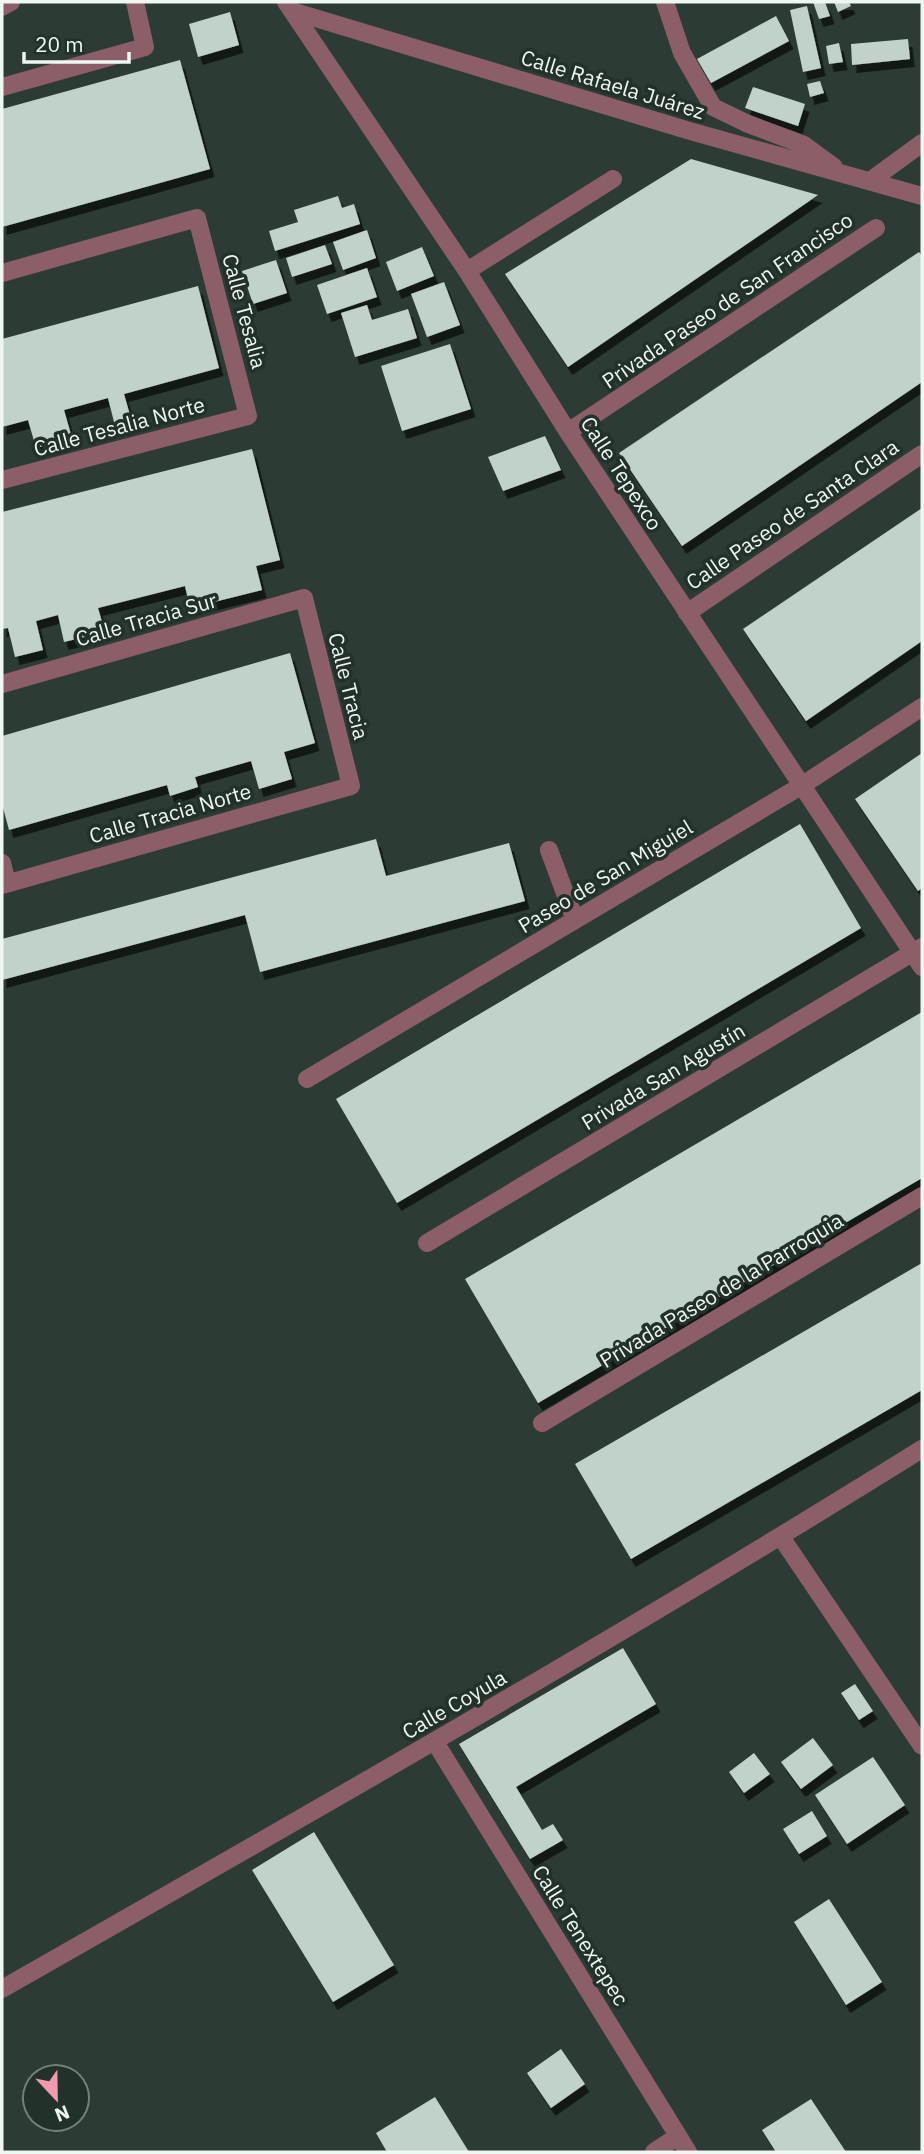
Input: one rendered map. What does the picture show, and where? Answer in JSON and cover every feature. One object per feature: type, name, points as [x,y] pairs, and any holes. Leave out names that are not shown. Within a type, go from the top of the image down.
[{"type":"street","points":[[2,7],[11,2]]},
{"type":"street","points":[[2,87],[145,47],[135,2]]},
{"type":"street","points":[[665,2],[682,52],[713,107],[804,145],[843,174]]},
{"type":"street","name":"Calle Rafaela Juárez","points":[[289,6],[922,196]]},
{"type":"street","name":"Calle Tepexco","points":[[289,6],[467,271],[568,432],[801,786],[919,955]]},
{"type":"street","points":[[870,181],[922,143]]},
{"type":"street","points":[[467,271],[613,179]]},
{"type":"street","name":"Calle Tesalia","points":[[2,273],[197,218],[248,416]]},
{"type":"street","name":"Privada Paseo de San Francisco","points":[[568,432],[876,229]]},
{"type":"street","name":"Calle Tesalia Norte","points":[[2,480],[248,416]]},
{"type":"street","name":"Calle Paseo de Santa Clara","points":[[687,613],[922,454]]},
{"type":"street","name":"Calle Tracia Sur","points":[[2,684],[303,598]]},
{"type":"street","name":"Calle Tracia","points":[[303,598],[351,786]]},
{"type":"street","name":"Paseo de San Miguiel","points":[[307,1079],[801,786],[922,707]]},
{"type":"street","name":"Calle Tracia Norte","points":[[4,884],[351,786]]},
{"type":"street","points":[[549,850],[575,920]]},
{"type":"street","points":[[2,863],[4,884]]},
{"type":"street","name":"Privada San Agustín","points":[[427,1243],[919,955]]},
{"type":"street","name":"Privada Paseo de la Parroquia","points":[[542,1423],[922,1196]]},
{"type":"street","name":"Calle Coyula","points":[[2,1989],[435,1742],[781,1537],[922,1449]]},
{"type":"street","points":[[781,1537],[922,1746]]},
{"type":"street","name":"Calle Tenextepec","points":[[435,1742],[688,2152]]},
{"type":"street","points":[[654,2152],[678,2136]]},
{"type":"building","points":[[813,2],[825,2],[830,16],[819,19]]},
{"type":"building","points":[[834,2],[849,2],[851,6],[838,12]]},
{"type":"building","points":[[807,6],[821,68],[803,72],[790,10]]},
{"type":"building","points":[[230,12],[239,45],[198,57],[189,24]]},
{"type":"building","points":[[776,16],[789,41],[711,83],[697,59]]},
{"type":"building","points":[[908,39],[910,59],[852,65],[851,44]]},
{"type":"building","points":[[839,43],[843,62],[829,64],[826,46]]},
{"type":"building","points":[[180,60],[210,169],[2,227],[2,109]]},
{"type":"building","points":[[820,81],[824,93],[810,97],[807,84]]},
{"type":"building","points":[[753,87],[805,104],[798,126],[745,108]]},
{"type":"building","points":[[691,159],[818,195],[568,367],[505,274]]},
{"type":"building","points":[[338,196],[342,208],[354,204],[360,224],[275,251],[269,231],[298,222],[294,210]]},
{"type":"building","points":[[367,230],[376,258],[343,270],[333,242]]},
{"type":"building","points":[[325,245],[332,264],[292,277],[286,258]]},
{"type":"building","points":[[422,247],[434,276],[397,291],[386,262]]},
{"type":"building","points":[[919,252],[922,256],[922,382],[682,546],[619,453]]},
{"type":"building","points":[[276,260],[287,293],[253,304],[242,271]]},
{"type":"building","points":[[367,268],[377,297],[327,314],[317,285]]},
{"type":"building","points":[[444,282],[460,325],[427,337],[411,294]]},
{"type":"building","points":[[198,286],[219,368],[124,394],[132,422],[115,426],[108,398],[64,410],[72,438],[36,448],[28,420],[2,427],[2,339]]},
{"type":"building","points":[[367,305],[372,320],[408,309],[417,338],[355,357],[341,313]]},
{"type":"building","points":[[450,344],[471,409],[402,431],[381,366]]},
{"type":"building","points":[[545,436],[561,470],[503,491],[488,457]]},
{"type":"building","points":[[252,449],[280,560],[256,566],[262,590],[190,608],[185,586],[98,608],[105,632],[64,642],[58,615],[36,621],[43,650],[15,657],[8,628],[2,629],[2,512]]},
{"type":"building","points":[[922,508],[922,641],[806,721],[743,629]]},
{"type":"building","points":[[290,653],[315,743],[284,752],[292,779],[259,789],[251,761],[195,777],[198,787],[170,796],[167,785],[9,830],[2,804],[2,736]]},
{"type":"building","points":[[922,753],[922,888],[918,891],[855,799]]},
{"type":"building","points":[[800,824],[861,928],[397,1203],[336,1099]]},
{"type":"building","points":[[376,839],[386,876],[509,843],[525,901],[260,972],[245,915],[2,980],[2,939]]},
{"type":"building","points":[[922,1012],[922,1178],[538,1403],[465,1279]]},
{"type":"building","points":[[922,1263],[922,1390],[631,1559],[575,1464]]},
{"type":"building","points":[[623,1648],[656,1704],[516,1787],[542,1830],[553,1824],[563,1840],[530,1859],[459,1744]]},
{"type":"building","points":[[855,1684],[873,1711],[859,1720],[841,1693]]},
{"type":"building","points":[[813,1738],[833,1765],[801,1789],[781,1762]]},
{"type":"building","points":[[754,1753],[770,1774],[744,1793],[729,1772]]},
{"type":"building","points":[[873,1757],[905,1805],[847,1844],[815,1795]]},
{"type":"building","points":[[812,1811],[827,1836],[799,1854],[783,1829]]},
{"type":"building","points":[[314,1832],[394,1965],[333,2002],[252,1870]]},
{"type":"building","points":[[829,1899],[882,1982],[846,2005],[794,1922]]},
{"type":"building","points":[[561,2049],[585,2084],[551,2108],[527,2073]]},
{"type":"building","points":[[435,2097],[469,2152],[387,2152],[376,2133]]},
{"type":"building","points":[[811,2099],[846,2152],[776,2152],[762,2130]]}]
